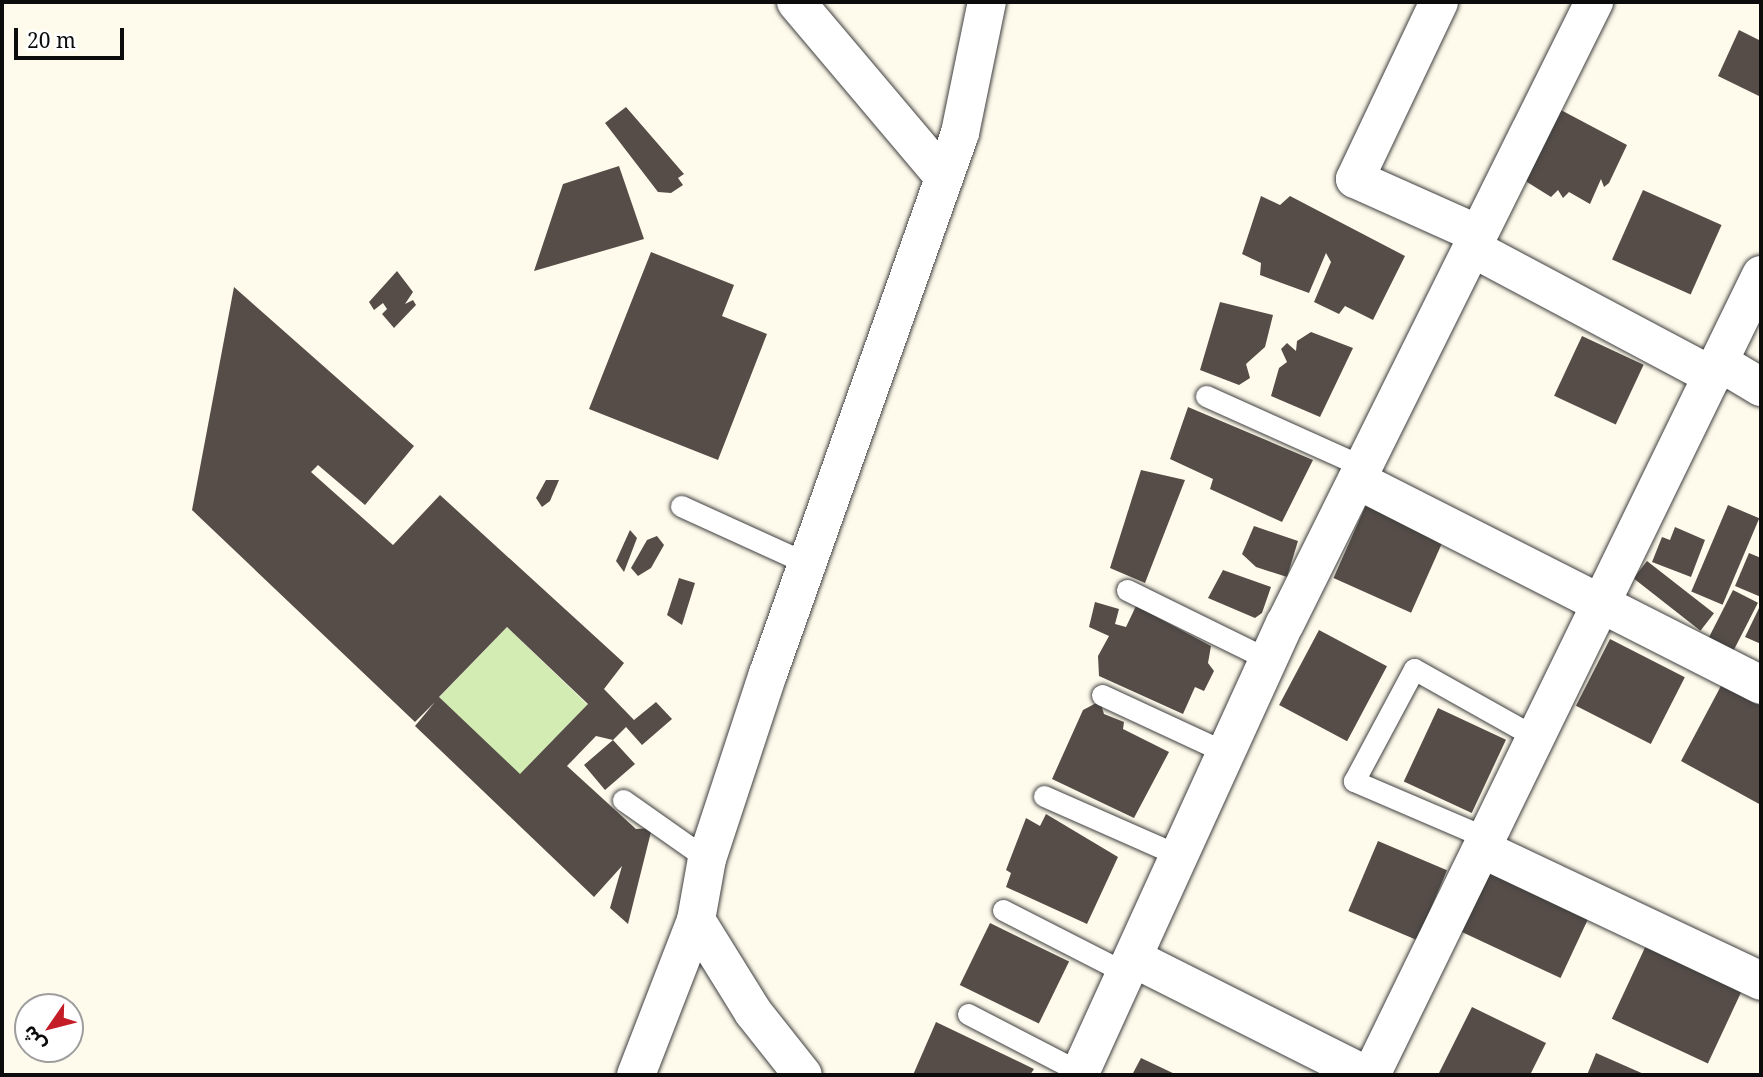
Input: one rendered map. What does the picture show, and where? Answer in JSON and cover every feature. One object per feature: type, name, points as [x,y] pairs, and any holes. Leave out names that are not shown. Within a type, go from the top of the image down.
[{"type":"street","points":[[796,2],[944,177]]},
{"type":"street","points":[[636,1075],[696,920],[708,859],[808,564],[960,133],[987,2]]},
{"type":"street","points":[[1439,2],[1355,178],[1716,369],[1761,387]]},
{"type":"street","points":[[1080,1074],[1269,660],[1594,2]]},
{"type":"street","points":[[1129,965],[1368,1075],[1537,738],[1761,275]]},
{"type":"street","points":[[1360,473],[1602,604],[1761,685]]},
{"type":"street","points":[[1484,844],[1761,981]]},
{"type":"street","points":[[696,920],[753,1012],[803,1075]]},
{"type":"lane","points":[[1206,396],[1360,473]]},
{"type":"lane","points":[[681,506],[808,564]]},
{"type":"lane","points":[[1127,590],[1269,660]]},
{"type":"lane","points":[[1484,844],[1353,781],[1414,669],[1537,738]]},
{"type":"lane","points":[[1102,695],[1227,753]]},
{"type":"lane","points":[[1044,796],[1180,856]]},
{"type":"lane","points":[[623,800],[708,859]]},
{"type":"lane","points":[[1003,910],[1129,965]]},
{"type":"lane","points":[[968,1014],[1080,1074]]},
{"type":"green space","points":[[507,627],[588,705],[519,775],[439,697]]},
{"type":"building","points":[[1739,30],[1761,41],[1761,97],[1718,76]]},
{"type":"building","points":[[626,107],[684,174],[678,178],[683,185],[671,193],[658,192],[605,123]]},
{"type":"building","points":[[1559,109],[1627,145],[1609,183],[1604,187],[1601,179],[1590,204],[1569,192],[1563,198],[1558,190],[1551,197],[1527,182],[1523,173]]},
{"type":"building","points":[[619,166],[644,239],[534,271],[563,184]]},
{"type":"building","points":[[1643,190],[1722,225],[1691,294],[1612,259]]},
{"type":"building","points":[[1261,196],[1280,205],[1290,196],[1405,256],[1373,320],[1345,306],[1339,314],[1314,302],[1331,262],[1326,253],[1309,293],[1260,275],[1261,263],[1242,254]]},
{"type":"building","points":[[651,252],[734,285],[722,316],[767,334],[718,460],[589,409]]},
{"type":"building","points":[[397,271],[413,292],[405,304],[413,300],[416,305],[394,328],[382,314],[387,309],[383,303],[374,310],[369,302]]},
{"type":"building","points":[[234,287],[414,446],[365,505],[318,465],[311,472],[393,545],[440,495],[624,663],[604,689],[634,720],[656,702],[672,719],[642,745],[626,727],[613,740],[596,736],[567,766],[636,829],[652,828],[628,924],[610,908],[622,866],[594,897],[415,726],[435,702],[415,722],[192,510]],"holes":[[[507,627],[588,704],[520,774],[439,697]]]},
{"type":"building","points":[[1220,302],[1273,315],[1265,347],[1246,364],[1250,378],[1239,385],[1200,370]]},
{"type":"building","points":[[1311,332],[1353,348],[1320,417],[1271,396],[1279,368],[1287,362],[1281,349],[1287,343],[1296,351],[1297,341]]},
{"type":"building","points":[[1582,336],[1644,365],[1616,425],[1554,396]]},
{"type":"building","points":[[1188,407],[1313,460],[1282,522],[1210,489],[1213,479],[1170,459]]},
{"type":"building","points":[[1141,470],[1185,480],[1145,583],[1110,568]]},
{"type":"building","points":[[546,480],[559,480],[550,501],[542,507],[536,498]]},
{"type":"building","points":[[1366,505],[1444,540],[1411,613],[1333,578]]},
{"type":"building","points":[[1728,505],[1759,518],[1723,605],[1691,592]]},
{"type":"building","points":[[1254,526],[1298,541],[1287,577],[1256,567],[1242,554]]},
{"type":"building","points":[[1675,527],[1705,540],[1691,577],[1652,562],[1662,537],[1670,540]]},
{"type":"building","points":[[630,530],[637,538],[624,572],[616,561]]},
{"type":"building","points":[[657,536],[664,545],[651,568],[638,576],[631,568],[647,540]]},
{"type":"building","points":[[1749,553],[1761,558],[1761,597],[1735,586]]},
{"type":"building","points":[[1647,561],[1714,613],[1700,631],[1633,578]]},
{"type":"building","points":[[1223,570],[1271,587],[1262,613],[1255,618],[1208,598]]},
{"type":"building","points":[[679,578],[695,583],[682,625],[667,615]]},
{"type":"building","points":[[1733,590],[1758,603],[1733,653],[1708,640]]},
{"type":"building","points":[[1095,602],[1119,609],[1115,624],[1126,627],[1136,606],[1211,646],[1208,663],[1214,671],[1204,691],[1195,687],[1183,714],[1099,676],[1098,656],[1109,636],[1089,627]]},
{"type":"building","points":[[1761,604],[1761,644],[1745,637]]},
{"type":"building","points":[[1319,630],[1387,666],[1347,741],[1279,705]]},
{"type":"building","points":[[1610,639],[1685,677],[1651,744],[1576,706]]},
{"type":"building","points":[[1722,684],[1761,706],[1761,805],[1681,761]]},
{"type":"building","points":[[1100,701],[1104,714],[1124,722],[1123,729],[1169,752],[1134,818],[1052,779],[1083,710]]},
{"type":"building","points":[[1438,708],[1506,740],[1472,813],[1404,781]]},
{"type":"building","points":[[613,740],[635,764],[605,790],[584,765]]},
{"type":"building","points":[[1046,814],[1118,857],[1087,924],[1006,887],[1011,873],[1006,870],[1026,818],[1040,826]]},
{"type":"building","points":[[1378,841],[1447,870],[1417,940],[1348,911]]},
{"type":"building","points":[[1490,869],[1590,915],[1561,978],[1461,932]]},
{"type":"building","points":[[990,923],[1069,962],[1039,1024],[960,985]]},
{"type":"building","points":[[1649,939],[1745,984],[1708,1064],[1612,1019]]},
{"type":"building","points":[[1472,1007],[1546,1043],[1530,1075],[1438,1075]]},
{"type":"building","points":[[936,1022],[1034,1069],[1030,1075],[913,1075]]},
{"type":"building","points":[[1596,1053],[1646,1075],[1587,1075]]},
{"type":"building","points":[[1141,1058],[1177,1075],[1132,1075]]}]
